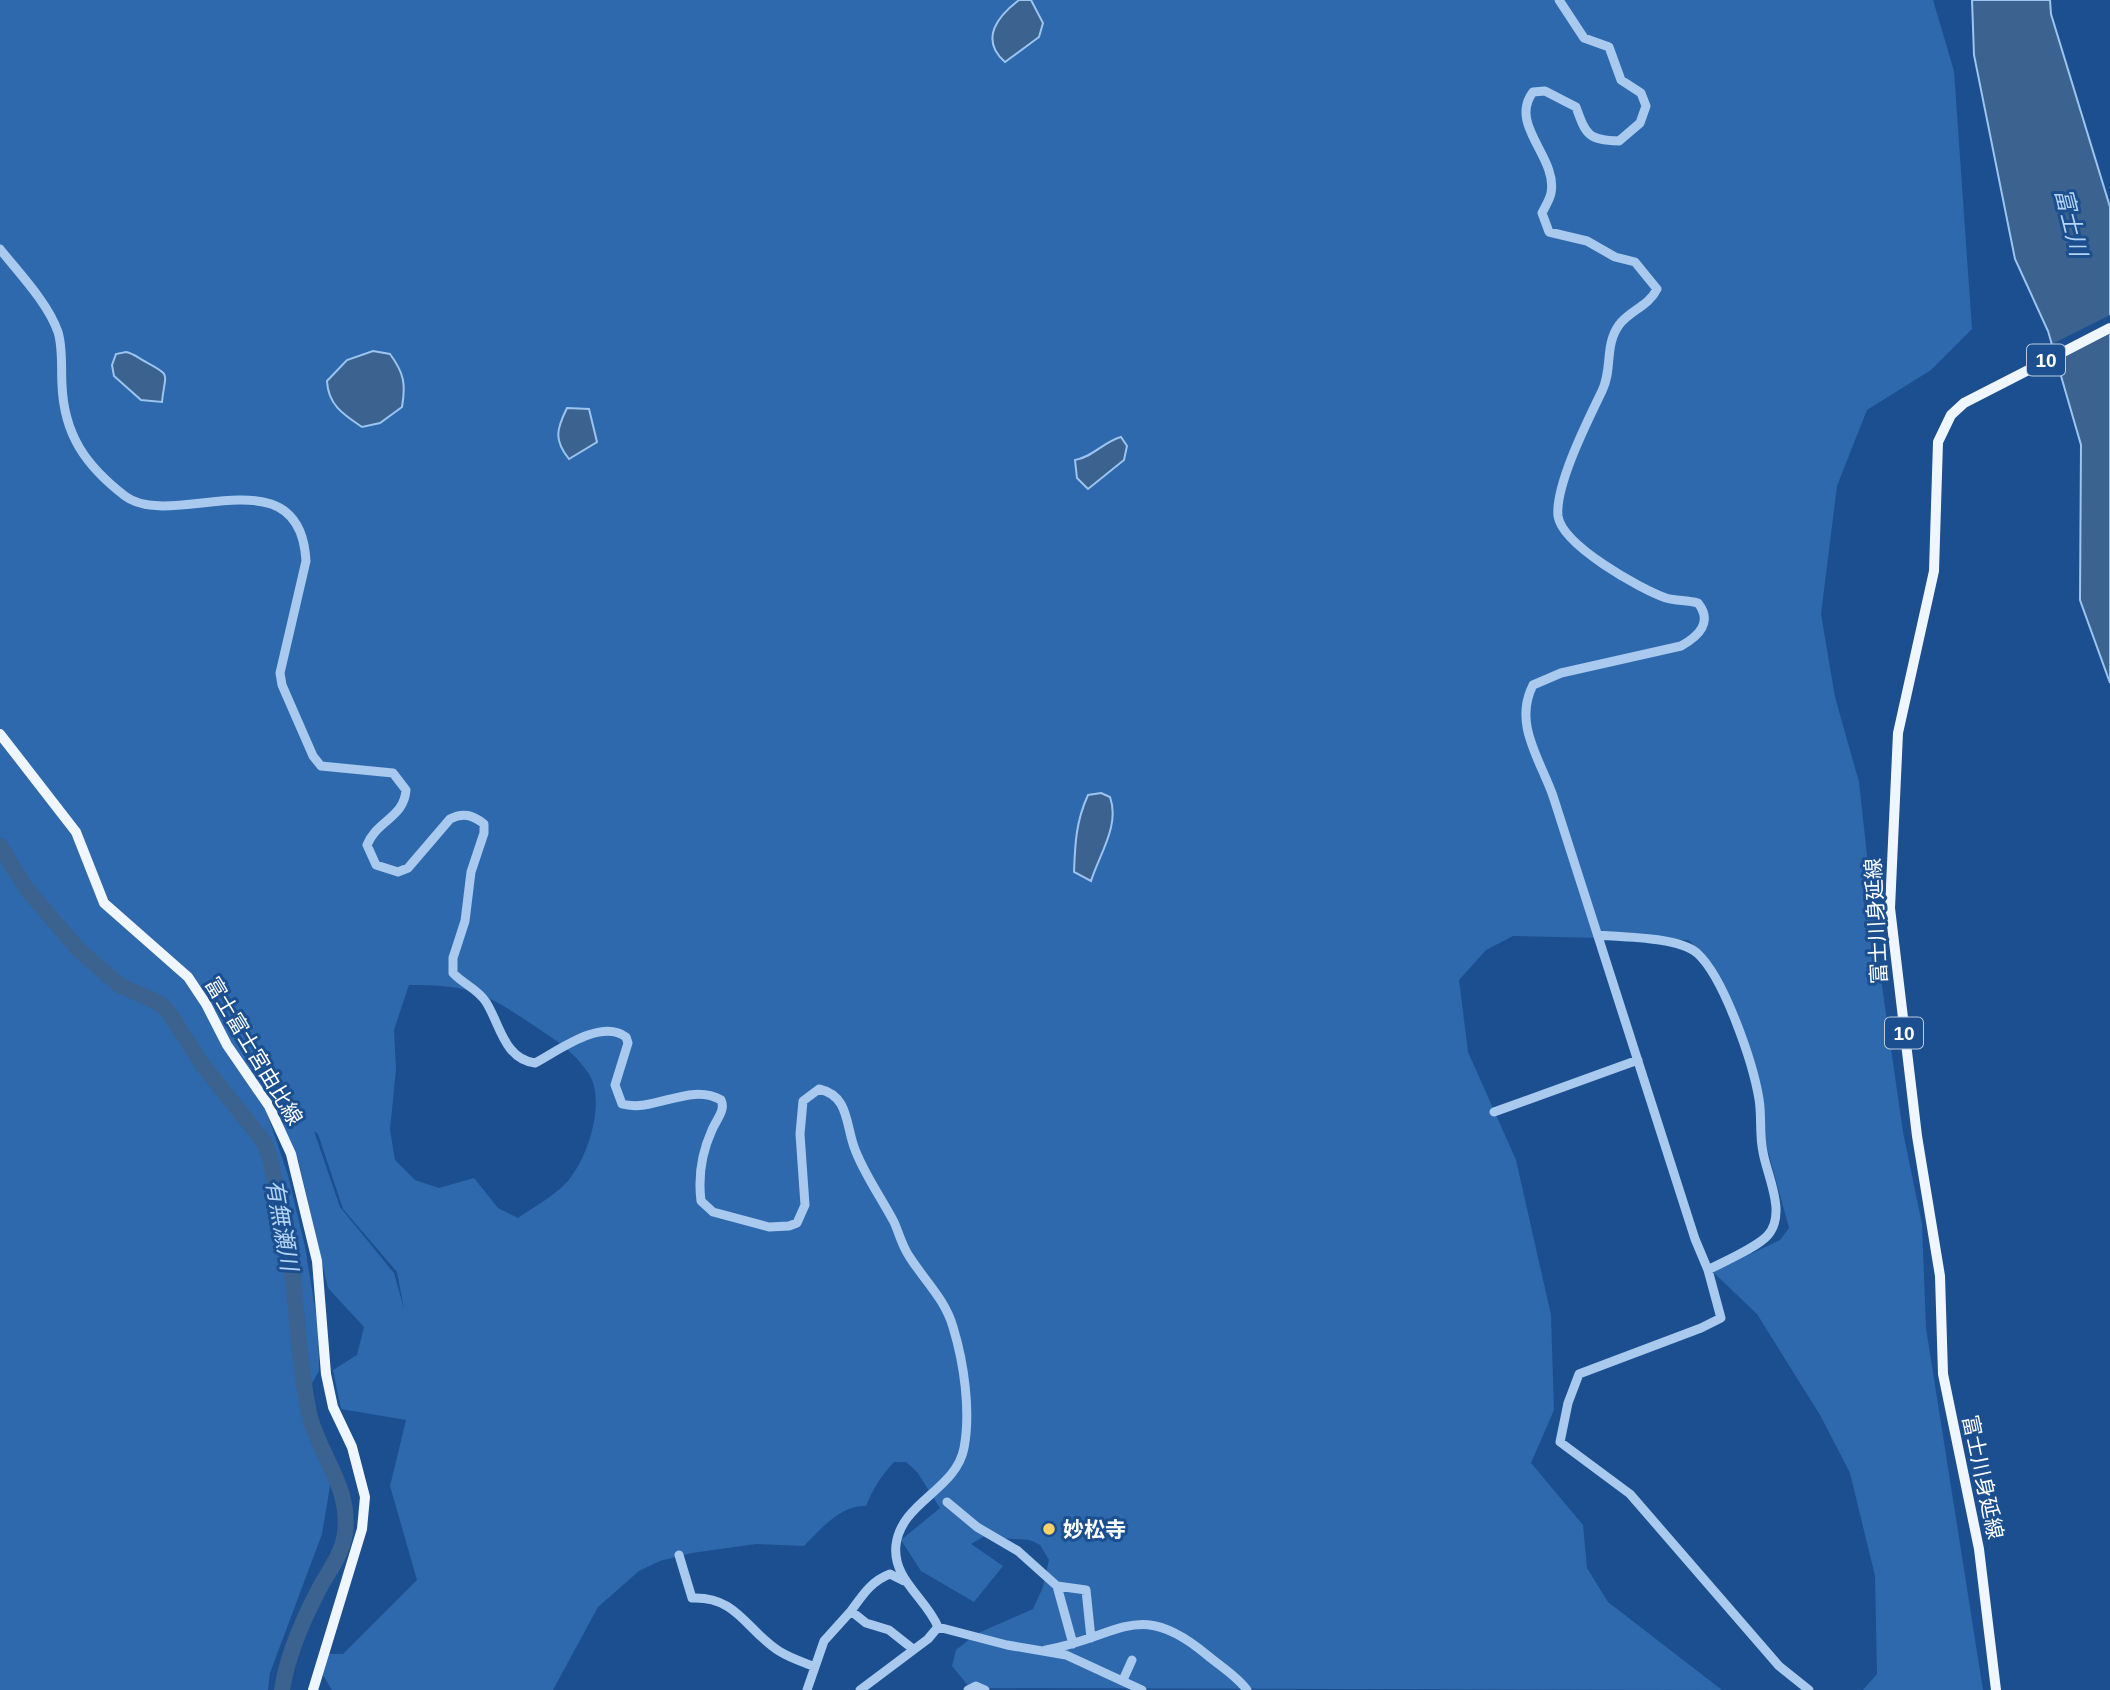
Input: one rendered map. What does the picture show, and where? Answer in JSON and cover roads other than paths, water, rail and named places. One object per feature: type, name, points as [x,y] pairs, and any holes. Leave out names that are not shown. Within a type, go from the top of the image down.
[{"type":"main road","name":"富士川身延線","points":[[1996,1690],[1979,1549],[1943,1374],[1938,1262],[1917,1136],[1890,908],[1898,733],[1934,571],[1938,442],[1951,415],[1982,392],[2110,328]]},
{"type":"main road","name":"富士富士宮由比線","points":[[0,734],[76,832],[104,903],[188,977],[228,1045],[269,1106],[291,1154],[317,1261],[326,1374],[333,1407],[352,1447],[365,1497],[362,1529],[313,1690]]},
{"type":"street","points":[[1559,0],[1584,38],[1609,47],[1621,80],[1641,93],[1646,106],[1640,123],[1619,141],[1598,140],[1584,131],[1576,107],[1545,91],[1533,92],[1525,103],[1525,117],[1550,176],[1551,192],[1542,214],[1549,232],[1587,241],[1615,257],[1635,262],[1657,289],[1650,302],[1620,324],[1608,350],[1610,375],[1580,438],[1560,498],[1558,518],[1568,537],[1636,585],[1668,599],[1698,603],[1704,611],[1704,628],[1697,638],[1681,646],[1547,678],[1533,685],[1527,697],[1527,736],[1553,796],[1695,1240],[1708,1270],[1721,1318],[1578,1374],[1567,1403],[1560,1442],[1630,1494],[1779,1666],[1809,1690]]},
{"type":"street","points":[[0,250],[45,309],[58,333],[63,407],[70,436],[86,457],[126,497],[137,502],[168,504],[222,499],[250,501],[271,505],[295,522],[305,541],[306,561],[280,673],[282,685],[313,757],[321,766],[393,774],[406,790],[399,812],[373,830],[367,845],[376,865],[398,872],[408,868],[450,819],[458,815],[467,815],[484,824],[484,833],[471,872],[464,921],[453,958],[453,973],[486,1002],[498,1029],[514,1054],[524,1062],[535,1063],[597,1032],[614,1031],[626,1037],[628,1043],[615,1085],[622,1104],[642,1106],[680,1096],[721,1100],[723,1110],[704,1150],[701,1201],[713,1212],[769,1227],[797,1223],[805,1205],[800,1134],[803,1101],[819,1089],[831,1091],[842,1102],[856,1152],[894,1223],[906,1253],[946,1308],[954,1328],[964,1387],[966,1425],[961,1460],[953,1473],[911,1513],[896,1544],[896,1569],[909,1583],[939,1627],[1007,1645],[1066,1655],[1142,1690]]},
{"type":"street","points":[[1598,936],[1679,943],[1695,951],[1707,963],[1724,993],[1737,1032],[1752,1059],[1760,1103],[1763,1152],[1775,1200],[1775,1219],[1767,1236],[1708,1270]]},
{"type":"street","points":[[1494,1112],[1638,1060]]},
{"type":"street","points":[[947,1502],[977,1527],[1018,1551],[1057,1586],[1073,1644]]},
{"type":"street","points":[[679,1555],[692,1598],[712,1597],[734,1609],[778,1650],[815,1667]]},
{"type":"street","points":[[807,1690],[824,1641],[867,1589],[881,1577],[890,1574],[909,1583]]},
{"type":"street","points":[[1057,1586],[1086,1590],[1091,1638]]},
{"type":"street","points":[[850,1611],[866,1623],[889,1630],[913,1649]]},
{"type":"street","points":[[1046,1650],[1073,1644],[1130,1624],[1164,1626],[1178,1632],[1247,1690]]},
{"type":"street","points":[[860,1690],[939,1627]]},
{"type":"street","points":[[1115,1690],[1132,1660]]},
{"type":"street","points":[[968,1690],[976,1686],[985,1690]]},
{"type":"water","points":[[1019,0],[1031,0],[1043,23],[1039,37],[1005,62],[993,45],[992,36],[1004,13]]},
{"type":"water","name":"富士川","points":[[1972,0],[2050,0],[2051,14],[2110,207],[2110,683],[2080,600],[2081,445],[2048,331],[2015,259],[1974,55]]},
{"type":"water","points":[[373,351],[390,354],[395,361],[404,385],[402,407],[380,423],[362,427],[343,414],[334,403],[327,381],[347,360]]},
{"type":"water","points":[[126,352],[163,373],[165,380],[162,402],[141,400],[114,376],[112,365],[116,354]]},
{"type":"water","points":[[567,408],[589,409],[597,442],[569,459],[558,435]]},
{"type":"water","points":[[1121,437],[1127,446],[1124,460],[1088,489],[1077,478],[1075,460]]},
{"type":"water","points":[[1101,793],[1110,797],[1113,818],[1108,839],[1091,881],[1074,872],[1076,842],[1088,795]]},
{"type":"waterway","name":"有無瀬川","points":[[0,846],[26,888],[77,948],[119,985],[159,1003],[168,1011],[202,1064],[264,1142],[274,1177],[282,1235],[292,1271],[309,1413],[339,1485],[346,1516],[343,1542],[300,1629],[282,1690]]},
{"type":"place","name":"妙松寺","points":[[1049,1529]]}]
